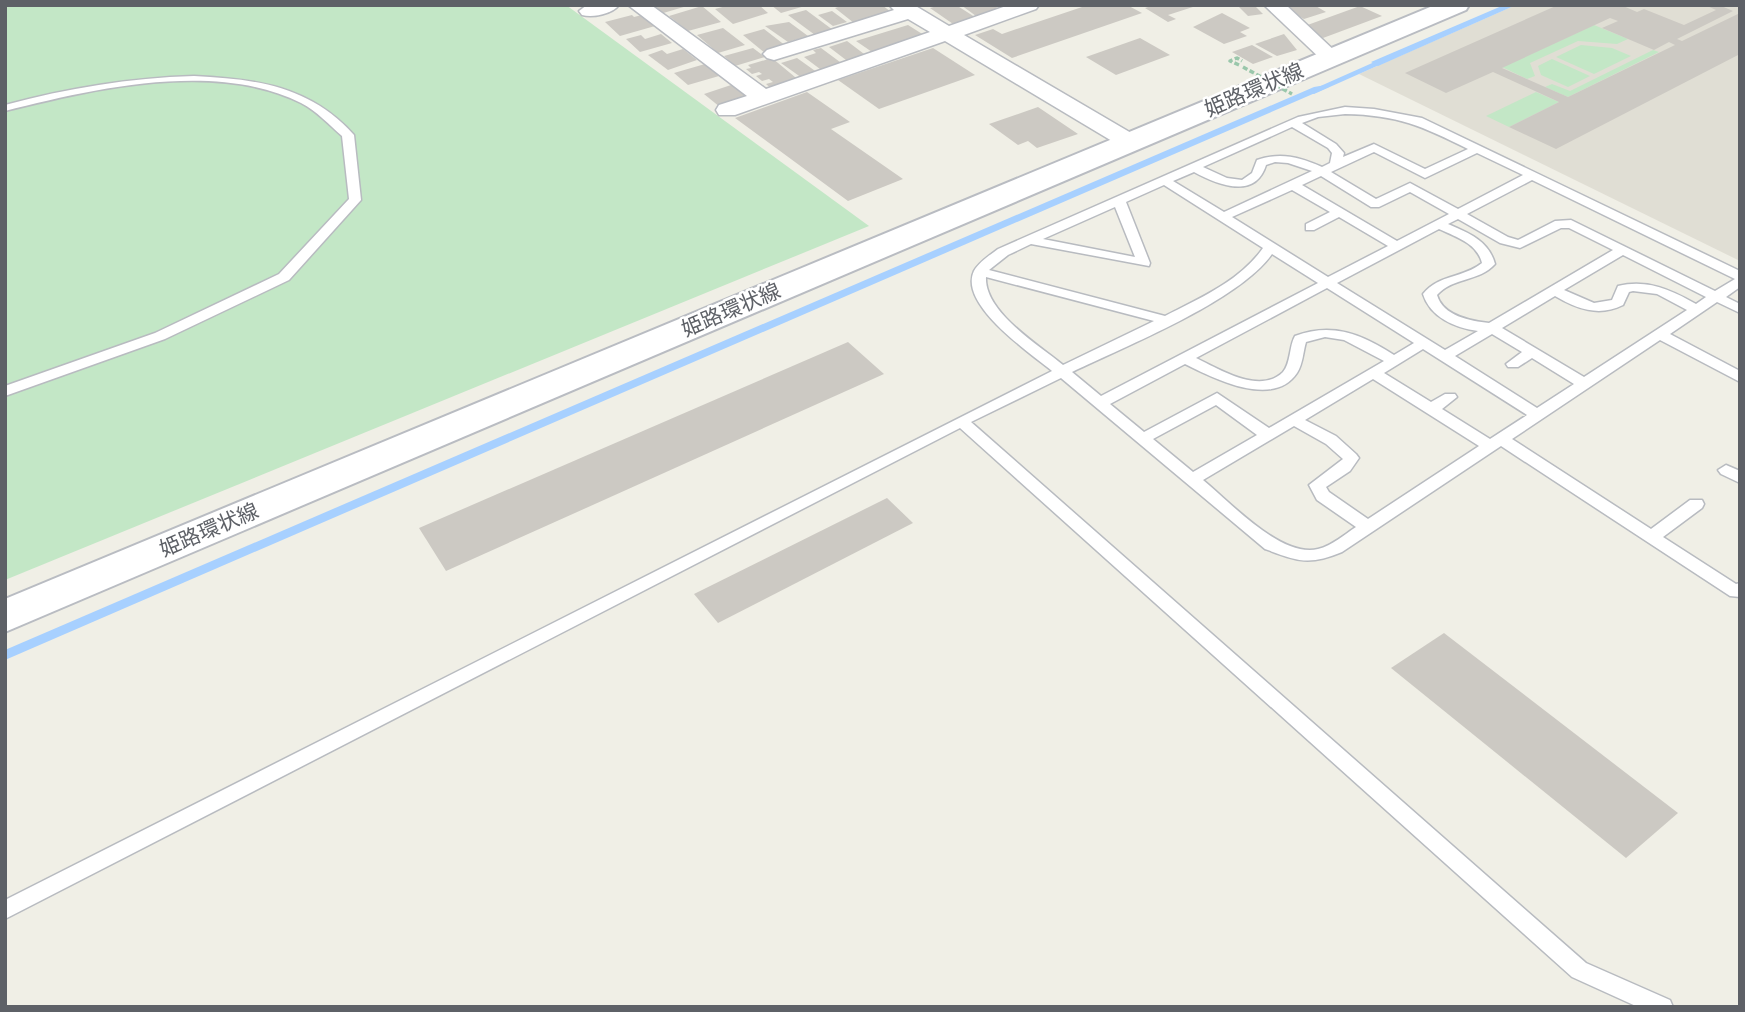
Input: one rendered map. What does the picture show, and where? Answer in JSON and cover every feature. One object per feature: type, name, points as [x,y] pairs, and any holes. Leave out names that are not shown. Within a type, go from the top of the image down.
[{"type":"main road","name":"姫路環状線","points":[[5,616],[1457,5]]},
{"type":"street","points":[[638,5],[764,97]]},
{"type":"street","points":[[727,110],[1029,5]]},
{"type":"street","points":[[1274,5],[1331,58]]},
{"type":"street","points":[[774,54],[905,9],[1130,142]]},
{"type":"lane","points":[[5,108],[61,92],[192,77],[253,85],[303,99],[348,135],[355,200],[284,277],[160,336],[5,391]]},
{"type":"lane","points":[[1368,111],[1418,120],[1479,148],[1740,279],[1586,384],[1336,548],[1320,555],[1302,556],[1271,545],[985,305],[978,287],[980,272],[996,256],[1320,112],[1368,111]]},
{"type":"lane","points":[[1293,123],[1332,146],[1338,153],[1335,165]]},
{"type":"lane","points":[[1223,217],[1374,146],[1425,174],[1479,148]]},
{"type":"lane","points":[[1194,167],[1215,178],[1243,183],[1254,180],[1260,174],[1261,163],[1271,157],[1297,159],[1375,204],[1410,187],[1510,242],[1520,244],[1559,224],[1570,224],[1740,309]]},
{"type":"lane","points":[[1100,403],[1532,175]]},
{"type":"lane","points":[[1164,180],[1538,415]]},
{"type":"lane","points":[[1293,185],[1397,246]]},
{"type":"lane","points":[[1030,240],[1144,263],[1119,201]]},
{"type":"lane","points":[[1310,227],[1339,212]]},
{"type":"lane","points":[[1438,224],[1480,245],[1487,254],[1489,264],[1482,272],[1467,278],[1444,280],[1430,294],[1433,304],[1446,315],[1466,325],[1492,328],[1586,384]]},
{"type":"lane","points":[[5,910],[1061,370],[1212,298],[1258,266],[1270,247]]},
{"type":"lane","points":[[1445,356],[1622,250]]},
{"type":"lane","points":[[980,272],[1166,320]]},
{"type":"lane","points":[[1555,290],[1581,305],[1602,308],[1618,302],[1623,289],[1640,287],[1659,290],[1697,310]]},
{"type":"lane","points":[[1185,358],[1235,382],[1256,385],[1279,381],[1288,375],[1294,366],[1300,339],[1314,333],[1331,332],[1348,335],[1394,361]]},
{"type":"lane","points":[[1660,334],[1740,377]]},
{"type":"lane","points":[[1192,480],[1424,343]]},
{"type":"lane","points":[[1513,364],[1532,352]]},
{"type":"lane","points":[[1374,373],[1430,409],[1495,443],[1651,537],[1736,593],[1740,589]]},
{"type":"lane","points":[[1430,409],[1450,397]]},
{"type":"lane","points":[[1142,439],[1217,398],[1268,435]]},
{"type":"lane","points":[[1294,420],[1331,440],[1351,458],[1338,473],[1317,485],[1323,496],[1368,527]]},
{"type":"lane","points":[[961,421],[1579,970],[1662,1007]]},
{"type":"lane","points":[[1651,537],[1696,504]]},
{"type":"path","points":[[1243,67],[1292,94]]},
{"type":"shaded area","points":[[1516,5],[1740,5],[1740,261],[1359,74]]},
{"type":"green space","points":[[5,5],[566,5],[869,226],[5,580]]},
{"type":"green space","points":[[1594,25],[1628,39],[1617,44],[1578,41],[1530,63],[1535,76],[1527,79],[1502,67]]},
{"type":"green space","points":[[1581,45],[1612,48],[1631,56],[1594,74],[1556,57]]},
{"type":"green space","points":[[1653,50],[1659,52],[1568,97],[1545,87],[1552,84],[1570,91]]},
{"type":"green space","points":[[1552,59],[1590,76],[1568,87],[1541,75],[1538,66]]},
{"type":"green space","points":[[1536,92],[1559,102],[1509,127],[1486,116]]},
{"type":"water","points":[[1504,5],[1516,5],[1378,66],[1371,62]]},
{"type":"water","points":[[1314,87],[1329,87],[5,660],[5,650]]},
{"type":"building","points":[[650,5],[687,5],[687,6],[660,14]]},
{"type":"building","points":[[730,5],[759,5],[768,13],[733,24],[715,9]]},
{"type":"building","points":[[771,5],[805,5],[805,6],[781,13]]},
{"type":"building","points":[[844,5],[882,5],[891,12],[854,23],[835,8]]},
{"type":"building","points":[[956,5],[978,19],[956,26],[930,8]]},
{"type":"building","points":[[961,5],[993,5],[999,9],[976,16]]},
{"type":"building","points":[[1088,5],[1127,5],[1142,13],[1012,58],[975,35],[993,29],[1002,34]]},
{"type":"building","points":[[1154,5],[1196,6],[1168,15],[1176,19],[1168,22],[1145,8]]},
{"type":"building","points":[[1237,5],[1254,5],[1263,14],[1248,16]]},
{"type":"building","points":[[1278,5],[1314,5],[1326,12],[1304,19]]},
{"type":"building","points":[[1558,5],[1621,5],[1637,12],[1644,9],[1684,25],[1716,10],[1705,5],[1719,5],[1733,11],[1677,39],[1682,41],[1740,13],[1740,54],[1556,149],[1509,127],[1559,102],[1493,72],[1446,93],[1405,73]],"holes":[[[1610,18],[1618,21],[1602,28],[1654,50],[1669,42],[1675,45],[1568,97],[1502,68]]]},
{"type":"building","points":[[702,6],[721,22],[688,31],[669,16]]},
{"type":"building","points":[[1360,6],[1382,16],[1323,38],[1302,27]]},
{"type":"building","points":[[806,10],[833,30],[815,35],[788,15]]},
{"type":"building","points":[[832,11],[847,22],[833,26],[818,15]]},
{"type":"building","points":[[1222,13],[1250,28],[1240,32],[1247,36],[1224,44],[1193,27]]},
{"type":"building","points":[[642,15],[655,26],[620,36],[605,22]]},
{"type":"building","points":[[789,22],[808,36],[788,42],[765,26]]},
{"type":"building","points":[[908,25],[927,37],[875,54],[856,41]]},
{"type":"building","points":[[723,28],[745,45],[718,53],[697,35]]},
{"type":"building","points":[[764,29],[786,46],[765,53],[743,35]]},
{"type":"building","points":[[661,34],[672,43],[640,52],[626,39],[641,35],[645,39]]},
{"type":"building","points":[[1284,34],[1297,50],[1277,56],[1255,44]]},
{"type":"building","points":[[1140,38],[1170,55],[1116,75],[1086,57]]},
{"type":"building","points":[[847,41],[868,57],[850,63],[829,47]]},
{"type":"building","points":[[1252,45],[1273,57],[1253,64],[1232,52]]},
{"type":"building","points":[[753,48],[765,57],[735,66],[724,56]]},
{"type":"building","points":[[821,48],[844,65],[824,72],[804,57]]},
{"type":"building","points":[[933,48],[975,75],[879,109],[838,80]]},
{"type":"building","points":[[683,49],[697,60],[668,70],[648,55],[662,50],[667,54]]},
{"type":"building","points":[[772,58],[801,82],[774,91],[766,84],[773,82],[769,79],[762,81],[756,76],[762,74],[752,74],[746,69],[751,68],[748,65]]},
{"type":"building","points":[[797,58],[818,73],[802,78],[781,63]]},
{"type":"building","points":[[705,64],[719,76],[688,85],[674,73]]},
{"type":"building","points":[[734,84],[750,98],[720,107],[704,94]]},
{"type":"building","points":[[807,92],[850,122],[831,129],[903,179],[848,201],[735,118]]},
{"type":"building","points":[[1038,107],[1078,134],[1037,148],[1028,141],[1018,145],[989,124]]},
{"type":"building","points":[[848,342],[884,374],[446,571],[419,528]]},
{"type":"building","points":[[887,498],[913,523],[718,623],[694,594]]},
{"type":"building","points":[[1444,633],[1678,813],[1626,858],[1391,668]]},
{"type":"waterway","points":[[1311,92],[1391,58]]}]
